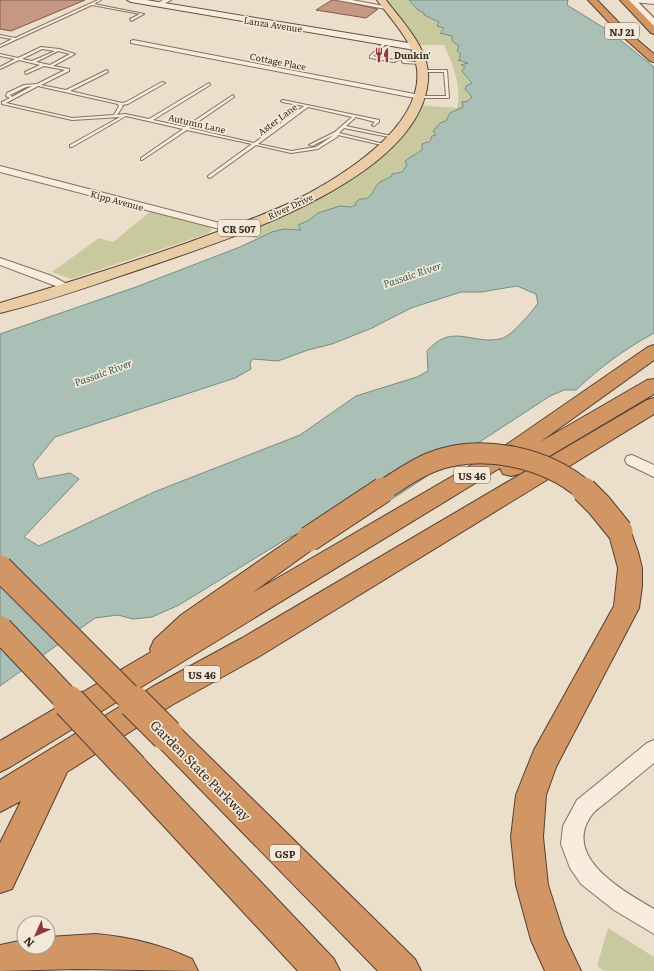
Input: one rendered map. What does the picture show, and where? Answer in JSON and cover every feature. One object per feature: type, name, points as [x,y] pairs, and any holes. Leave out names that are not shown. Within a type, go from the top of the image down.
[{"type":"highway","name":"NJ 21","points":[[592,0],[624,33],[654,58]]},
{"type":"highway","name":"NJ 21","points":[[602,0],[654,49]]},
{"type":"highway","points":[[624,0],[654,31]]},
{"type":"highway","name":"US 46","points":[[0,757],[513,450],[654,351]]},
{"type":"highway","points":[[283,588],[408,525],[490,480],[654,385]]},
{"type":"highway","name":"US 46","points":[[0,797],[162,696],[251,647],[648,411]]},
{"type":"highway","points":[[136,675],[190,623],[308,539],[413,472],[440,459],[468,454],[494,454],[521,459],[547,467],[574,482],[594,499],[620,531],[630,564],[631,582],[626,608],[544,760],[531,795],[527,837],[532,885],[548,940],[563,971]]},
{"type":"highway","name":"Garden State Parkway","points":[[0,568],[403,971]]},
{"type":"highway","points":[[0,628],[322,971]]},
{"type":"highway","points":[[0,877],[57,761]]},
{"type":"highway","points":[[0,963],[33,955],[87,950],[134,956],[180,971]]},
{"type":"main road","points":[[383,4],[419,59]]},
{"type":"main road","name":"River Drive","points":[[0,308],[69,288],[235,230],[311,197],[369,161],[390,141],[410,118],[420,97],[423,80],[419,59]]},
{"type":"street","name":"Lanza Avenue","points":[[132,0],[386,42],[419,59]]},
{"type":"street","points":[[158,5],[168,0]]},
{"type":"street","points":[[340,0],[383,4]]},
{"type":"street","points":[[631,0],[654,2]]},
{"type":"street","points":[[631,0],[654,23]]},
{"type":"street","name":"Cottage Place","points":[[132,42],[420,97]]},
{"type":"street","name":"Kipp Avenue","points":[[0,169],[235,230]]},
{"type":"street","points":[[0,261],[42,276],[69,288]]},
{"type":"street","points":[[632,460],[654,471]]},
{"type":"street","points":[[654,750],[584,807],[577,816],[573,829],[572,842],[575,854],[582,870],[610,895],[654,922]]},
{"type":"lane","points":[[0,46],[100,0]]},
{"type":"lane","points":[[91,4],[143,14],[131,20]]},
{"type":"lane","points":[[0,36],[15,39]]},
{"type":"lane","points":[[386,42],[371,57],[394,61],[403,56],[403,54],[419,59],[446,72],[448,97],[420,97]]},
{"type":"lane","points":[[0,68],[41,48],[59,50],[73,54],[50,66]]},
{"type":"lane","points":[[34,62],[59,50]]},
{"type":"lane","points":[[0,56],[68,70],[38,85]]},
{"type":"lane","points":[[403,56],[404,62],[419,59]]},
{"type":"lane","points":[[26,73],[44,65]]},
{"type":"lane","points":[[67,91],[107,72]]},
{"type":"lane","points":[[38,85],[120,104],[127,103],[163,83]]},
{"type":"lane","points":[[150,120],[209,84]]},
{"type":"lane","name":"Autumn Lane","points":[[38,85],[3,103],[20,107],[18,111],[31,114],[40,112],[72,119],[114,114],[125,115],[276,150],[291,152],[318,148],[336,136],[336,133],[345,127],[355,116]]},
{"type":"lane","points":[[142,159],[233,96]]},
{"type":"lane","points":[[283,101],[378,121],[374,125]]},
{"type":"lane","points":[[114,114],[122,106],[120,104]]},
{"type":"lane","name":"Aster Lane","points":[[210,178],[307,106]]},
{"type":"lane","points":[[71,146],[125,115]]},
{"type":"lane","points":[[50,120],[58,116]]},
{"type":"lane","points":[[345,127],[390,141]]},
{"type":"lane","points":[[336,133],[390,141]]},
{"type":"green space","points":[[381,0],[409,0],[418,10],[425,13],[424,15],[439,22],[437,26],[445,28],[440,33],[452,36],[452,41],[459,46],[459,52],[462,54],[459,57],[461,58],[458,60],[468,63],[462,65],[465,67],[467,78],[472,83],[468,85],[472,97],[463,107],[450,113],[446,121],[434,131],[436,135],[426,142],[422,150],[405,161],[407,165],[402,172],[392,174],[392,176],[379,183],[373,195],[356,205],[351,207],[340,206],[318,213],[308,221],[298,225],[301,230],[284,229],[258,239],[230,232],[311,197],[369,161],[416,105],[457,108],[458,92],[456,76],[444,45],[414,45]]},
{"type":"green space","points":[[151,211],[209,227],[212,230],[207,234],[71,279],[52,272],[99,238],[113,242]]},
{"type":"green space","points":[[608,928],[654,957],[654,971],[604,971],[597,966]]},
{"type":"water","name":"Passaic River","points":[[409,0],[568,0],[567,5],[609,31],[654,67],[654,333],[613,359],[576,390],[564,390],[550,396],[389,501],[360,515],[319,525],[288,538],[179,605],[152,617],[133,619],[118,615],[95,618],[0,686],[0,334],[136,287],[240,247],[272,232],[284,229],[301,230],[298,225],[308,221],[318,213],[340,206],[351,207],[356,205],[355,203],[360,199],[368,198],[380,182],[392,176],[392,174],[402,172],[407,165],[405,161],[422,150],[422,144],[430,141],[432,136],[436,135],[433,131],[440,123],[446,121],[450,113],[463,107],[462,102],[468,101],[472,97],[465,89],[466,86],[472,83],[462,71],[465,67],[461,65],[468,63],[458,60],[461,58],[459,56],[461,54],[457,51],[459,46],[452,41],[452,36],[440,33],[444,28],[437,26],[439,22],[424,15],[424,13],[418,10]],"holes":[[[517,286],[536,294],[538,303],[522,323],[507,336],[492,340],[455,336],[437,342],[427,351],[428,371],[417,377],[356,396],[300,435],[154,492],[39,546],[24,537],[79,479],[70,473],[38,479],[33,464],[55,437],[235,378],[251,369],[250,363],[253,359],[278,361],[308,350],[332,344],[372,328],[411,308],[461,292],[481,292]]]},
{"type":"building","points":[[0,0],[85,0],[11,31],[0,29]]},
{"type":"building","points":[[332,0],[378,9],[366,18],[316,10]]},
{"type":"place","name":"Dunkin'","points":[[382,55]]}]
